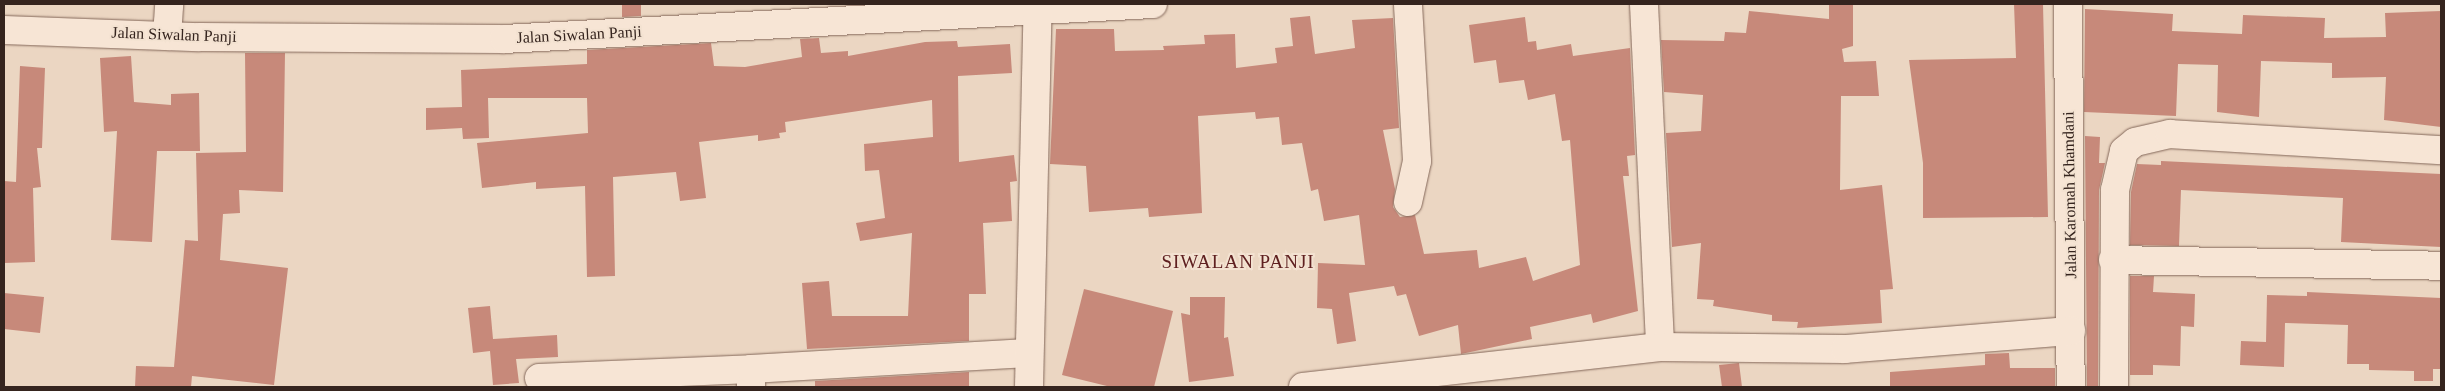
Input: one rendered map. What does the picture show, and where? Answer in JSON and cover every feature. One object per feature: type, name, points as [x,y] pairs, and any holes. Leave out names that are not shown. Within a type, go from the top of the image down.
[{"type":"street","points":[[167,36],[169,4]]},
{"type":"street","name":"Jalan Siwalan Panji","points":[[4,30],[167,36],[504,39],[1038,6],[1153,4]]},
{"type":"street","points":[[1408,4],[1417,161],[1408,202]]},
{"type":"street","points":[[1644,4],[1660,346]]},
{"type":"street","name":"Jalan Karomah Khamdani","points":[[2068,4],[2070,387]]},
{"type":"street","points":[[1029,387],[1028,353],[1038,6]]},
{"type":"street","points":[[2114,387],[2114,260],[2118,166],[2124,151],[2135,142],[2170,134],[2441,150]]},
{"type":"street","points":[[2114,260],[2441,266]]},
{"type":"street","points":[[1303,387],[1422,381],[1660,346],[1845,349],[2071,331]]},
{"type":"street","points":[[539,378],[751,378],[1028,353]]},
{"type":"building","points":[[622,4],[641,4],[641,16],[622,17]]},
{"type":"building","points":[[1829,4],[1853,4],[1853,46],[1842,49],[1844,62],[1876,61],[1879,96],[1841,96],[1840,190],[1882,185],[1893,289],[1880,290],[1882,323],[1797,328],[1798,322],[1772,321],[1772,315],[1713,306],[1714,300],[1697,299],[1701,243],[1672,247],[1666,133],[1701,131],[1703,95],[1664,92],[1661,40],[1724,41],[1725,32],[1746,33],[1749,11],[1829,19]]},
{"type":"building","points":[[2014,4],[2043,4],[2048,217],[1923,218],[1923,163],[1909,60],[2016,58]]},
{"type":"building","points":[[2085,9],[2173,14],[2172,31],[2242,34],[2243,15],[2325,18],[2324,38],[2386,37],[2385,13],[2441,11],[2441,127],[2384,120],[2386,77],[2332,78],[2332,63],[2261,61],[2259,117],[2217,112],[2218,65],[2178,64],[2176,116],[2084,112]]},
{"type":"building","points":[[1310,16],[1315,54],[1355,48],[1352,20],[1393,18],[1399,128],[1383,130],[1395,189],[1393,207],[1400,217],[1415,215],[1424,254],[1477,250],[1479,268],[1526,257],[1533,281],[1580,265],[1570,140],[1562,141],[1555,94],[1528,100],[1524,80],[1499,83],[1496,60],[1474,63],[1469,25],[1525,17],[1528,42],[1536,41],[1537,50],[1571,44],[1573,56],[1630,48],[1635,155],[1627,156],[1629,176],[1623,176],[1638,311],[1593,323],[1591,314],[1530,327],[1532,339],[1461,354],[1458,325],[1419,336],[1406,294],[1397,296],[1394,286],[1349,293],[1356,341],[1337,344],[1332,309],[1317,308],[1318,263],[1365,265],[1359,215],[1324,221],[1318,189],[1311,191],[1302,143],[1282,145],[1279,117],[1256,119],[1255,112],[1198,116],[1202,213],[1149,217],[1148,208],[1089,212],[1086,166],[1050,164],[1056,29],[1114,29],[1115,51],[1164,50],[1163,46],[1205,44],[1204,35],[1235,34],[1236,68],[1277,63],[1275,48],[1293,46],[1290,18]]},
{"type":"building","points":[[819,38],[821,53],[848,51],[848,56],[925,42],[957,41],[958,47],[1010,44],[1012,73],[958,76],[959,162],[1014,155],[1017,181],[1010,182],[1012,221],[983,223],[986,294],[969,294],[969,341],[807,349],[802,283],[829,281],[832,316],[908,316],[912,233],[860,241],[856,223],[885,218],[879,170],[865,171],[864,144],[933,137],[932,100],[785,122],[786,132],[779,133],[780,138],[758,141],[758,135],[699,142],[706,198],[680,201],[676,172],[613,177],[615,276],[587,277],[585,186],[536,189],[536,182],[482,188],[477,143],[588,133],[587,98],[488,98],[489,138],[463,139],[462,128],[426,130],[426,108],[462,107],[461,70],[587,64],[587,50],[711,43],[714,66],[745,67],[802,57],[800,39]]},
{"type":"building","points":[[245,53],[285,53],[283,192],[239,190],[240,213],[223,214],[220,260],[288,268],[274,385],[192,376],[191,387],[135,387],[136,366],[174,367],[185,240],[198,241],[196,153],[246,152]]},
{"type":"building","points":[[131,56],[134,102],[171,105],[171,94],[199,93],[200,151],[157,151],[152,242],[111,240],[117,131],[104,132],[100,58]]},
{"type":"building","points":[[20,66],[45,68],[42,148],[37,148],[41,187],[33,188],[35,262],[4,263],[4,181],[16,182]]},
{"type":"building","points":[[2085,136],[2100,137],[2099,163],[2105,163],[2099,190],[2098,387],[2087,387]]},
{"type":"building","points":[[2161,161],[2441,174],[2441,247],[2341,242],[2343,198],[2181,190],[2179,246],[2130,245],[2131,192],[2137,164],[2161,165]]},
{"type":"building","points":[[2130,276],[2154,276],[2153,292],[2195,294],[2194,327],[2181,326],[2180,366],[2153,365],[2153,375],[2130,375]]},
{"type":"building","points":[[1084,289],[1173,311],[1154,387],[1111,387],[1062,375]]},
{"type":"building","points":[[2307,292],[2441,298],[2441,369],[2433,369],[2433,381],[2414,381],[2414,371],[2369,370],[2369,364],[2347,364],[2348,325],[2285,323],[2284,367],[2240,365],[2241,341],[2266,342],[2267,295],[2307,296]]},
{"type":"building","points":[[4,293],[44,297],[40,333],[4,329]]},
{"type":"building","points":[[1190,297],[1225,297],[1224,338],[1228,337],[1234,376],[1189,382],[1181,313],[1190,315]]},
{"type":"building","points":[[490,306],[493,339],[557,335],[558,357],[516,359],[519,383],[493,385],[490,351],[473,353],[468,308]]},
{"type":"building","points":[[2009,353],[2010,368],[2055,368],[2055,387],[1890,387],[1890,372],[1985,365],[1985,354]]},
{"type":"building","points":[[1739,363],[1742,387],[1722,387],[1719,365]]},
{"type":"building","points":[[969,372],[969,387],[815,387],[815,381]]},
{"type":"district","name":"SIWALAN PANJI","points":[[1238,262]]}]
